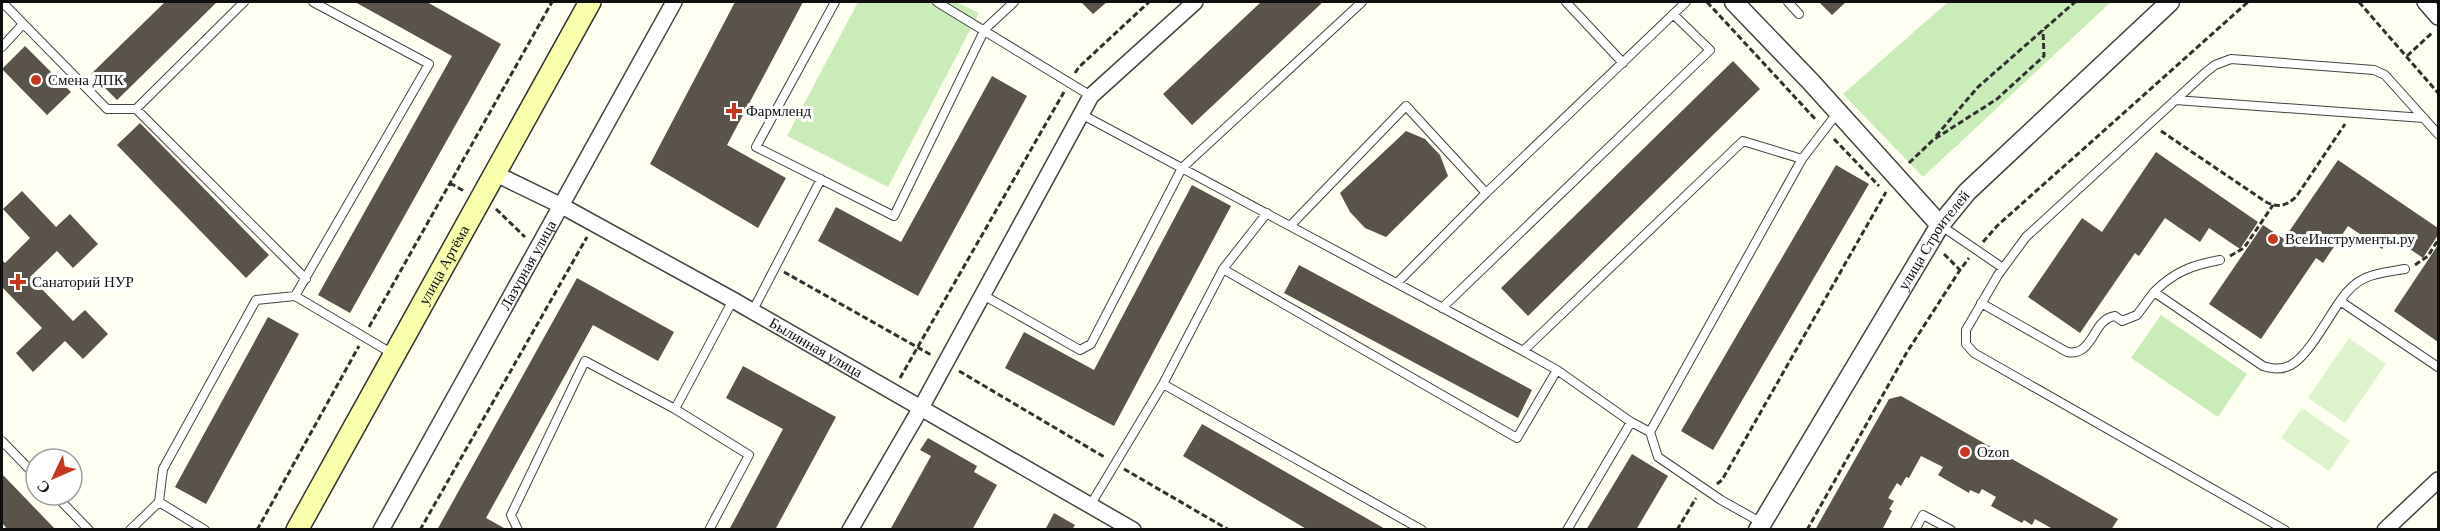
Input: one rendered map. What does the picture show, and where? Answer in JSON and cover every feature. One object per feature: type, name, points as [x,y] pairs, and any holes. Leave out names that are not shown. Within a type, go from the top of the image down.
[{"type":"main road","name":"улица Артёма","points":[[297,530],[590,2]]},
{"type":"street","name":"Лазурная улица","points":[[381,530],[674,2]]},
{"type":"street","points":[[850,530],[922,406],[1091,96],[1195,2]]},
{"type":"street","points":[[1734,2],[1940,225]]},
{"type":"street","name":"улица Строителей","points":[[1760,526],[1940,225],[1967,192],[2170,2]]},
{"type":"street","points":[[2425,2],[2439,17]]},
{"type":"street","name":"Былинная улица","points":[[496,174],[562,206],[734,300],[922,406],[1133,530]]},
{"type":"street","points":[[2385,530],[2439,480]]},
{"type":"lane","points":[[2,2],[107,109],[136,109],[244,2]]},
{"type":"lane","points":[[295,296],[429,64],[313,2]]},
{"type":"lane","points":[[835,2],[756,147],[894,216],[985,29],[1014,2]]},
{"type":"lane","points":[[937,2],[985,29],[1091,96]]},
{"type":"lane","points":[[983,295],[1080,350],[1090,344],[1182,168],[1362,2]]},
{"type":"lane","points":[[1566,2],[1623,63]]},
{"type":"lane","points":[[1397,283],[1486,193],[1686,2]]},
{"type":"lane","points":[[1788,2],[1799,14]]},
{"type":"lane","points":[[1442,308],[1710,50],[1673,14]]},
{"type":"lane","points":[[2,46],[23,24]]},
{"type":"lane","points":[[2285,530],[1974,353],[1966,344],[1966,330],[2003,268],[2036,225],[2211,68],[2231,59],[2374,70],[2381,73],[2439,134]]},
{"type":"lane","points":[[2175,100],[2424,118]]},
{"type":"lane","points":[[1290,226],[1406,106],[1486,193]]},
{"type":"lane","points":[[136,109],[306,279]]},
{"type":"lane","points":[[1650,432],[1802,159],[1838,112]]},
{"type":"lane","points":[[1081,114],[1557,370],[1631,422],[1650,432],[1658,457],[1760,526]]},
{"type":"lane","points":[[1523,351],[1743,141],[1802,159]]},
{"type":"lane","points":[[752,312],[822,179]]},
{"type":"lane","points":[[1091,504],[1163,384],[1223,269],[1267,213]]},
{"type":"lane","points":[[1940,225],[2003,268]]},
{"type":"lane","points":[[1981,303],[2067,352],[2074,353],[2083,350],[2107,318],[2115,316],[2122,321],[2137,315],[2154,292],[2166,280],[2183,269],[2220,260]]},
{"type":"lane","points":[[1223,269],[1517,438],[1557,370]]},
{"type":"lane","points":[[2154,292],[2263,366],[2273,369],[2293,364],[2303,354],[2349,287],[2360,279],[2405,269]]},
{"type":"lane","points":[[130,530],[159,502],[163,469],[256,300],[295,296],[394,354]]},
{"type":"lane","points":[[675,409],[734,300]]},
{"type":"lane","points":[[2340,301],[2439,367]]},
{"type":"lane","points":[[518,530],[511,515],[585,361],[675,409],[749,455],[709,530]]},
{"type":"lane","points":[[1163,384],[1422,530]]},
{"type":"lane","points":[[1567,530],[1631,422]]},
{"type":"lane","points":[[2,441],[24,464]]},
{"type":"lane","points":[[159,502],[205,530]]},
{"type":"lane","points":[[66,507],[88,530]]},
{"type":"lane","points":[[1915,530],[1923,515],[1951,530]]},
{"type":"path","points":[[256,530],[552,2]]},
{"type":"path","points":[[893,390],[1078,67],[1149,2]]},
{"type":"path","points":[[1677,530],[1695,499],[1722,480],[1895,176],[1933,140],[1978,87],[2074,2]]},
{"type":"path","points":[[2359,2],[2439,93]]},
{"type":"path","points":[[2406,56],[2439,27]]},
{"type":"path","points":[[1933,140],[1996,99],[2044,56],[2043,30]]},
{"type":"path","points":[[2150,123],[2273,205],[2284,206],[2295,197],[2353,113]]},
{"type":"path","points":[[450,183],[468,193]]},
{"type":"path","points":[[2220,260],[2242,250],[2273,205]]},
{"type":"path","points":[[496,209],[538,249]]},
{"type":"path","points":[[420,530],[595,224]]},
{"type":"path","points":[[2405,269],[2425,259],[2439,240]]},
{"type":"path","points":[[775,267],[945,363],[1229,530]]},
{"type":"green space","points":[[858,2],[956,2],[979,13],[888,187],[787,136]]},
{"type":"green space","points":[[1948,2],[2111,2],[1923,177],[1843,94]]},
{"type":"green space","points":[[2161,315],[2247,374],[2218,417],[2131,358]]},
{"type":"green space","points":[[2349,338],[2386,364],[2345,423],[2308,398]]},
{"type":"green space","points":[[2302,408],[2350,441],[2329,471],[2281,438]]},
{"type":"building","points":[[165,2],[217,2],[117,100],[91,74]]},
{"type":"building","points":[[355,2],[427,2],[501,44],[350,313],[318,295],[452,56]]},
{"type":"building","points":[[735,2],[803,2],[727,145],[786,178],[758,228],[650,164]]},
{"type":"building","points":[[1081,2],[1107,2],[1093,14]]},
{"type":"building","points":[[1261,2],[1323,2],[1192,125],[1163,94]]},
{"type":"building","points":[[1819,2],[1846,2],[1832,15]]},
{"type":"building","name":"Смена ДПК","points":[[25,46],[71,92],[47,115],[2,69]]},
{"type":"building","points":[[1733,61],[1760,89],[1528,316],[1501,288]]},
{"type":"building","points":[[992,76],[1027,96],[918,296],[818,241],[836,207],[901,242]]},
{"type":"building","points":[[140,123],[269,255],[246,278],[117,145]]},
{"type":"building","points":[[1406,131],[1425,139],[1440,155],[1448,176],[1386,237],[1365,228],[1350,212],[1340,193]]},
{"type":"building","points":[[2156,152],[2258,222],[2240,249],[2209,228],[2200,242],[2165,218],[2139,256],[2135,253],[2080,333],[2028,297],[2082,218],[2102,232]]},
{"type":"building","points":[[2338,160],[2438,228],[2438,235],[2423,258],[2391,236],[2382,249],[2348,226],[2323,263],[2316,258],[2261,339],[2209,304],[2263,225],[2284,239]]},
{"type":"building","points":[[1836,165],[1869,184],[1713,450],[1681,431]]},
{"type":"building","points":[[1192,185],[1231,206],[1114,426],[1005,368],[1024,332],[1094,370]]},
{"type":"building","name":"Санаторий НУР","points":[[22,191],[56,227],[70,214],[98,244],[73,268],[57,251],[30,277],[73,321],[85,310],[108,334],[83,359],[65,341],[33,372],[16,353],[42,328],[2,287],[2,260],[5,263],[30,238],[3,209]]},
{"type":"building","points":[[2438,245],[2438,342],[2394,311]]},
{"type":"building","points":[[1299,265],[1532,390],[1518,418],[1284,293]]},
{"type":"building","points":[[577,278],[674,332],[658,361],[593,325],[486,518],[504,528],[503,530],[437,530]]},
{"type":"building","points":[[268,317],[299,334],[206,504],[175,487]]},
{"type":"building","points":[[743,366],[836,417],[775,530],[729,530],[783,429],[726,398]]},
{"type":"building","points":[[1901,396],[2118,519],[2111,530],[2050,530],[2051,528],[2035,519],[2032,525],[2024,520],[2022,523],[1991,506],[1996,497],[1982,489],[1979,494],[1970,490],[1969,493],[1938,475],[1943,467],[1921,456],[1909,478],[1906,477],[1901,486],[1897,483],[1888,498],[1894,501],[1889,509],[1892,511],[1882,530],[1815,530],[1889,399]]},
{"type":"building","points":[[1202,424],[1387,530],[1308,530],[1183,456]]},
{"type":"building","points":[[928,438],[977,466],[974,472],[997,485],[972,530],[890,530],[931,456],[920,450]]},
{"type":"building","points":[[1632,454],[1668,476],[1636,530],[1586,530]]},
{"type":"building","points":[[2,474],[24,497],[24,507],[34,507],[56,530],[8,530],[2,523]]},
{"type":"building","points":[[1054,513],[1075,525],[1072,530],[1045,530]]},
{"type":"place","name":"Смена ДПК","points":[[36,80]]},
{"type":"place","name":"Фармленд","points":[[734,111]]},
{"type":"place","name":"ВсеИнструменты.ру","points":[[2273,239]]},
{"type":"place","name":"Санаторий НУР","points":[[18,282]]},
{"type":"place","name":"Ozon","points":[[1965,452]]}]
